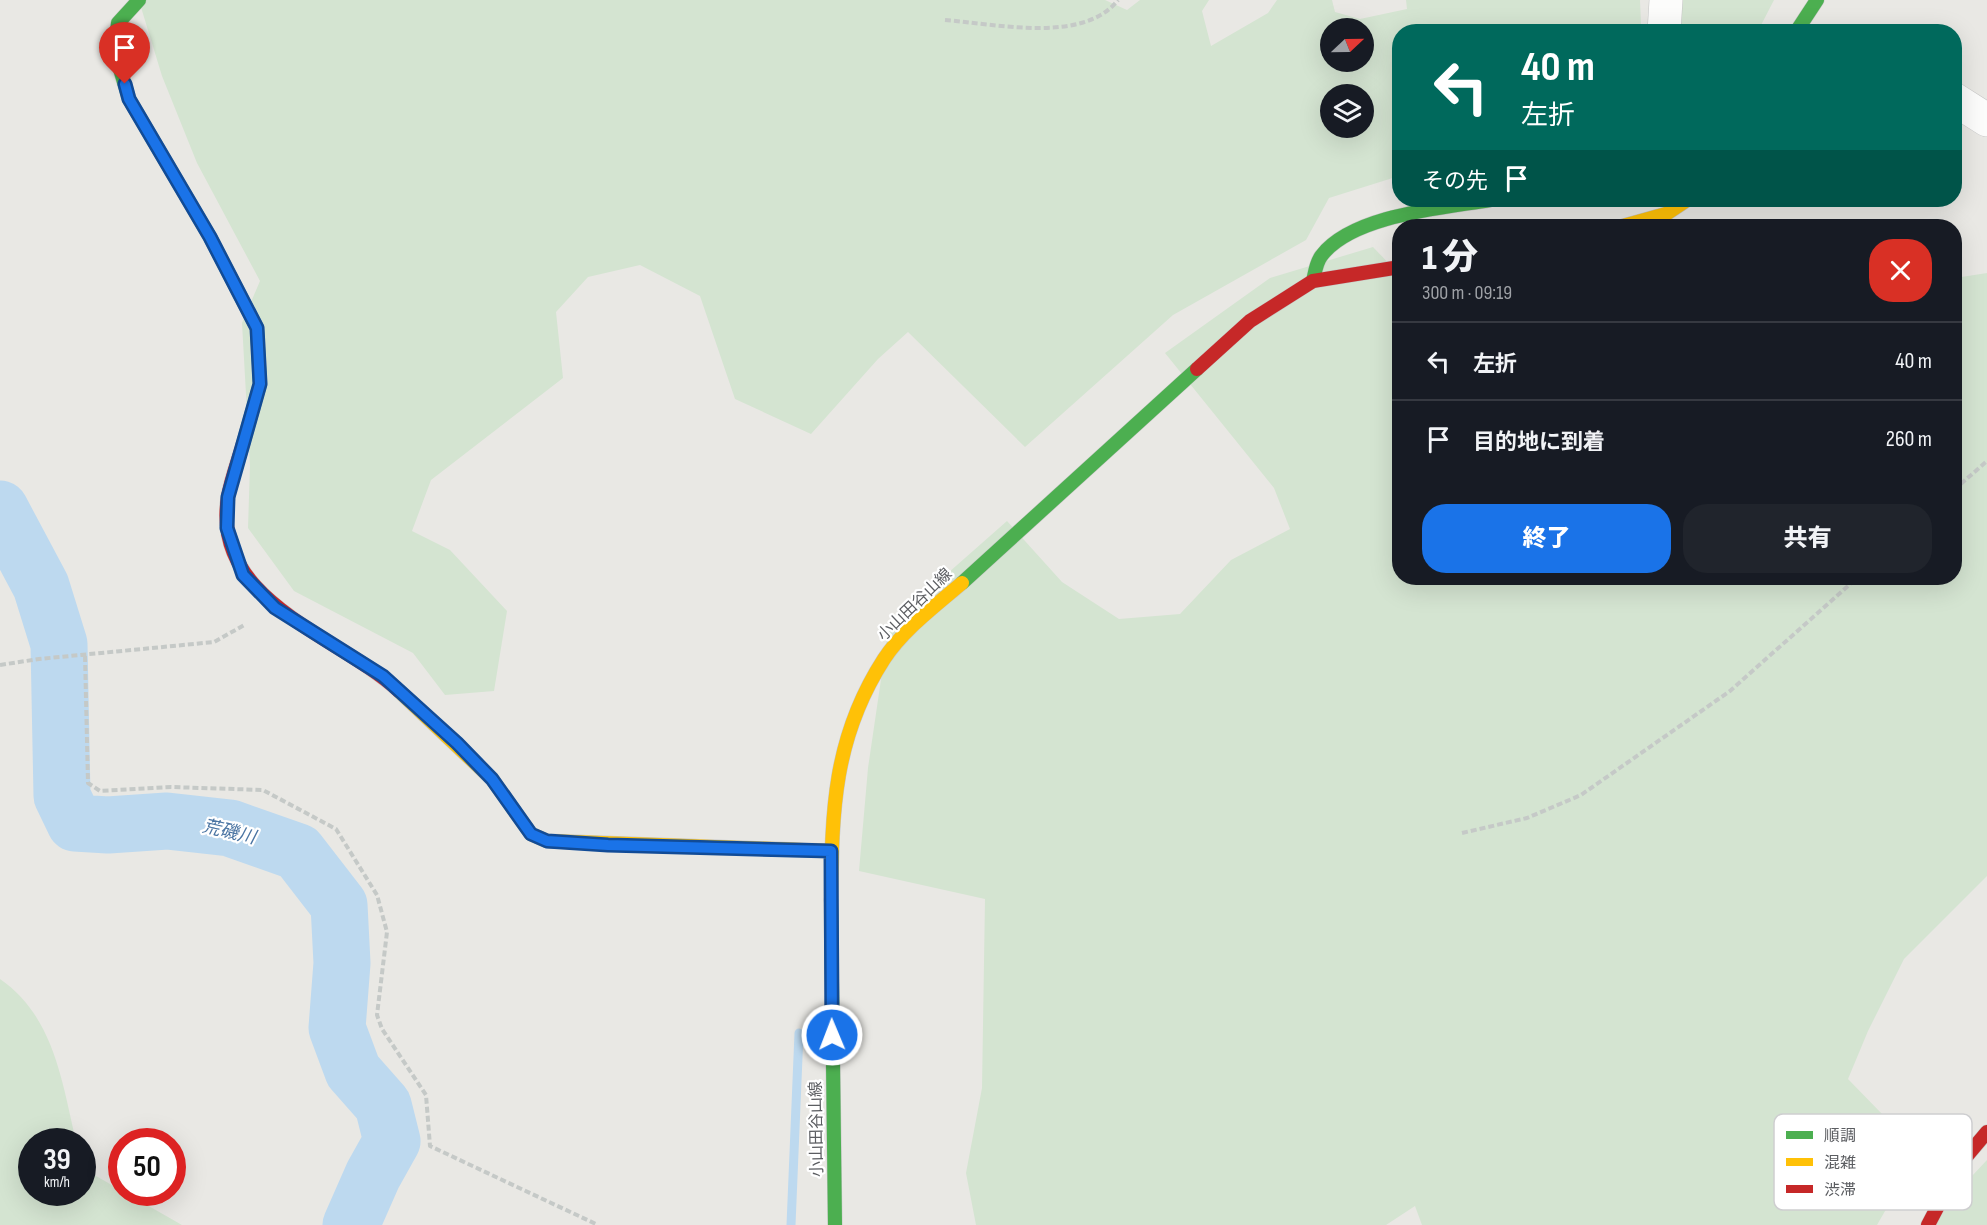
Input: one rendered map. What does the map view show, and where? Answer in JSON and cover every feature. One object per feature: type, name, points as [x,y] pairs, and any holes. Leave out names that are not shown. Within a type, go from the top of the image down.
[{"type":"street","points":[[139,0],[118,23],[115,52],[129,99],[210,237],[257,328],[260,384],[228,497],[227,528],[243,575],[275,608],[383,676],[457,743],[492,779],[531,834],[547,841],[608,845],[831,851]]},
{"type":"street","points":[[1664,24],[1666,0]]},
{"type":"street","points":[[1801,24],[1817,0]]},
{"type":"street","points":[[1962,104],[1987,120]]},
{"type":"street","points":[[1395,219],[1454,207]]},
{"type":"street","points":[[1651,219],[1679,207]]},
{"type":"street","points":[[1312,281],[1322,255],[1349,232],[1392,220]]},
{"type":"street","name":"小山田谷山線","points":[[835,1225],[832,811],[841,754],[858,709],[884,659],[905,634],[1250,321],[1312,281],[1392,268]]},
{"type":"street","points":[[1972,1149],[1987,1132]]},
{"type":"street","points":[[1928,1225],[1935,1210]]},
{"type":"path","points":[[945,20],[1064,28],[1084,24],[1109,12],[1118,0]]},
{"type":"path","points":[[1962,483],[1987,461]]},
{"type":"path","points":[[1462,833],[1527,818],[1581,795],[1730,691],[1849,585]]},
{"type":"path","points":[[0,665],[214,642],[275,608]]},
{"type":"path","points":[[85,656],[88,783],[100,791],[171,787],[263,790],[336,829],[377,895],[387,932],[377,1015],[382,1029],[426,1095],[430,1146],[598,1225]]},
{"type":"green space","points":[[142,0],[1105,0],[1127,10],[1140,0],[1209,0],[1202,11],[1211,46],[1268,13],[1277,0],[1332,0],[1335,12],[1356,18],[1320,18],[1320,72],[1374,72],[1374,18],[1365,18],[1407,9],[1406,0],[1640,0],[1641,24],[1392,24],[1392,178],[1329,198],[1306,240],[1173,315],[1025,447],[908,332],[878,359],[811,434],[735,399],[700,296],[640,265],[588,277],[556,312],[563,378],[431,480],[412,531],[450,550],[507,611],[494,691],[445,695],[413,653],[294,591],[248,528],[250,466],[242,323],[260,281],[197,163],[162,76],[140,4]]},
{"type":"green space","points":[[1670,0],[1774,0],[1762,24],[1667,24]]},
{"type":"green space","points":[[1373,247],[1392,267],[1392,585],[1962,585],[1962,277],[1987,273],[1987,876],[1904,959],[1868,1031],[1848,1079],[1882,1114],[1774,1114],[1774,1210],[1886,1210],[1877,1225],[1422,1225],[1415,1206],[1386,1225],[976,1225],[966,1173],[982,1088],[985,899],[859,871],[868,768],[889,625],[1007,521],[1062,582],[1119,619],[1180,614],[1231,560],[1290,529],[1274,488],[1165,353],[1270,278]]},
{"type":"green space","points":[[0,979],[18,994],[33,1012],[44,1031],[60,1074],[73,1128],[18,1128],[18,1206],[96,1206],[96,1176],[108,1183],[108,1206],[149,1206],[182,1225],[0,1225]]},
{"type":"green space","points":[[1987,1160],[1987,1225],[1926,1225],[1940,1210],[1972,1210],[1972,1176]]},
{"type":"waterway","name":"荒磯川","points":[[0,509],[41,586],[59,644],[62,796],[75,823],[108,825],[167,821],[230,828],[298,852],[339,905],[342,963],[337,1028],[353,1071],[383,1105],[392,1141],[373,1175],[351,1225]]},
{"type":"waterway","points":[[791,1225],[799,1033]]},
{"type":"traffic: fast","points":[[139,0],[118,23],[115,52],[129,99],[210,237],[257,328],[260,384],[243,444]]},
{"type":"traffic: fast","points":[[1801,24],[1817,0]]},
{"type":"traffic: fast","points":[[1313,281],[1320,258],[1336,241],[1376,222],[1444,207]]},
{"type":"traffic: fast","points":[[962,583],[1197,369]]},
{"type":"traffic: fast","points":[[831,900],[835,1225]]},
{"type":"traffic: slow","points":[[1648,219],[1666,214],[1676,207]]},
{"type":"traffic: slow","points":[[831,900],[835,805],[845,747],[854,717],[867,688],[900,638],[962,583]]},
{"type":"traffic: slow","points":[[399,691],[492,779],[531,834],[547,841],[831,851]]},
{"type":"traffic: jam","points":[[1197,369],[1250,321],[1313,281],[1392,268]]},
{"type":"traffic: jam","points":[[243,444],[228,497],[228,533],[239,564],[258,589],[284,612],[399,691]]},
{"type":"traffic: jam","points":[[1972,1150],[1987,1132]]},
{"type":"traffic: jam","points":[[1928,1225],[1936,1210]]},
{"type":"route","points":[[125,84],[129,99],[210,237],[257,328],[260,384],[228,497],[227,528],[243,575],[275,608],[383,676],[457,743],[492,779],[531,834],[547,841],[608,845],[831,851],[832,1035]]}]
